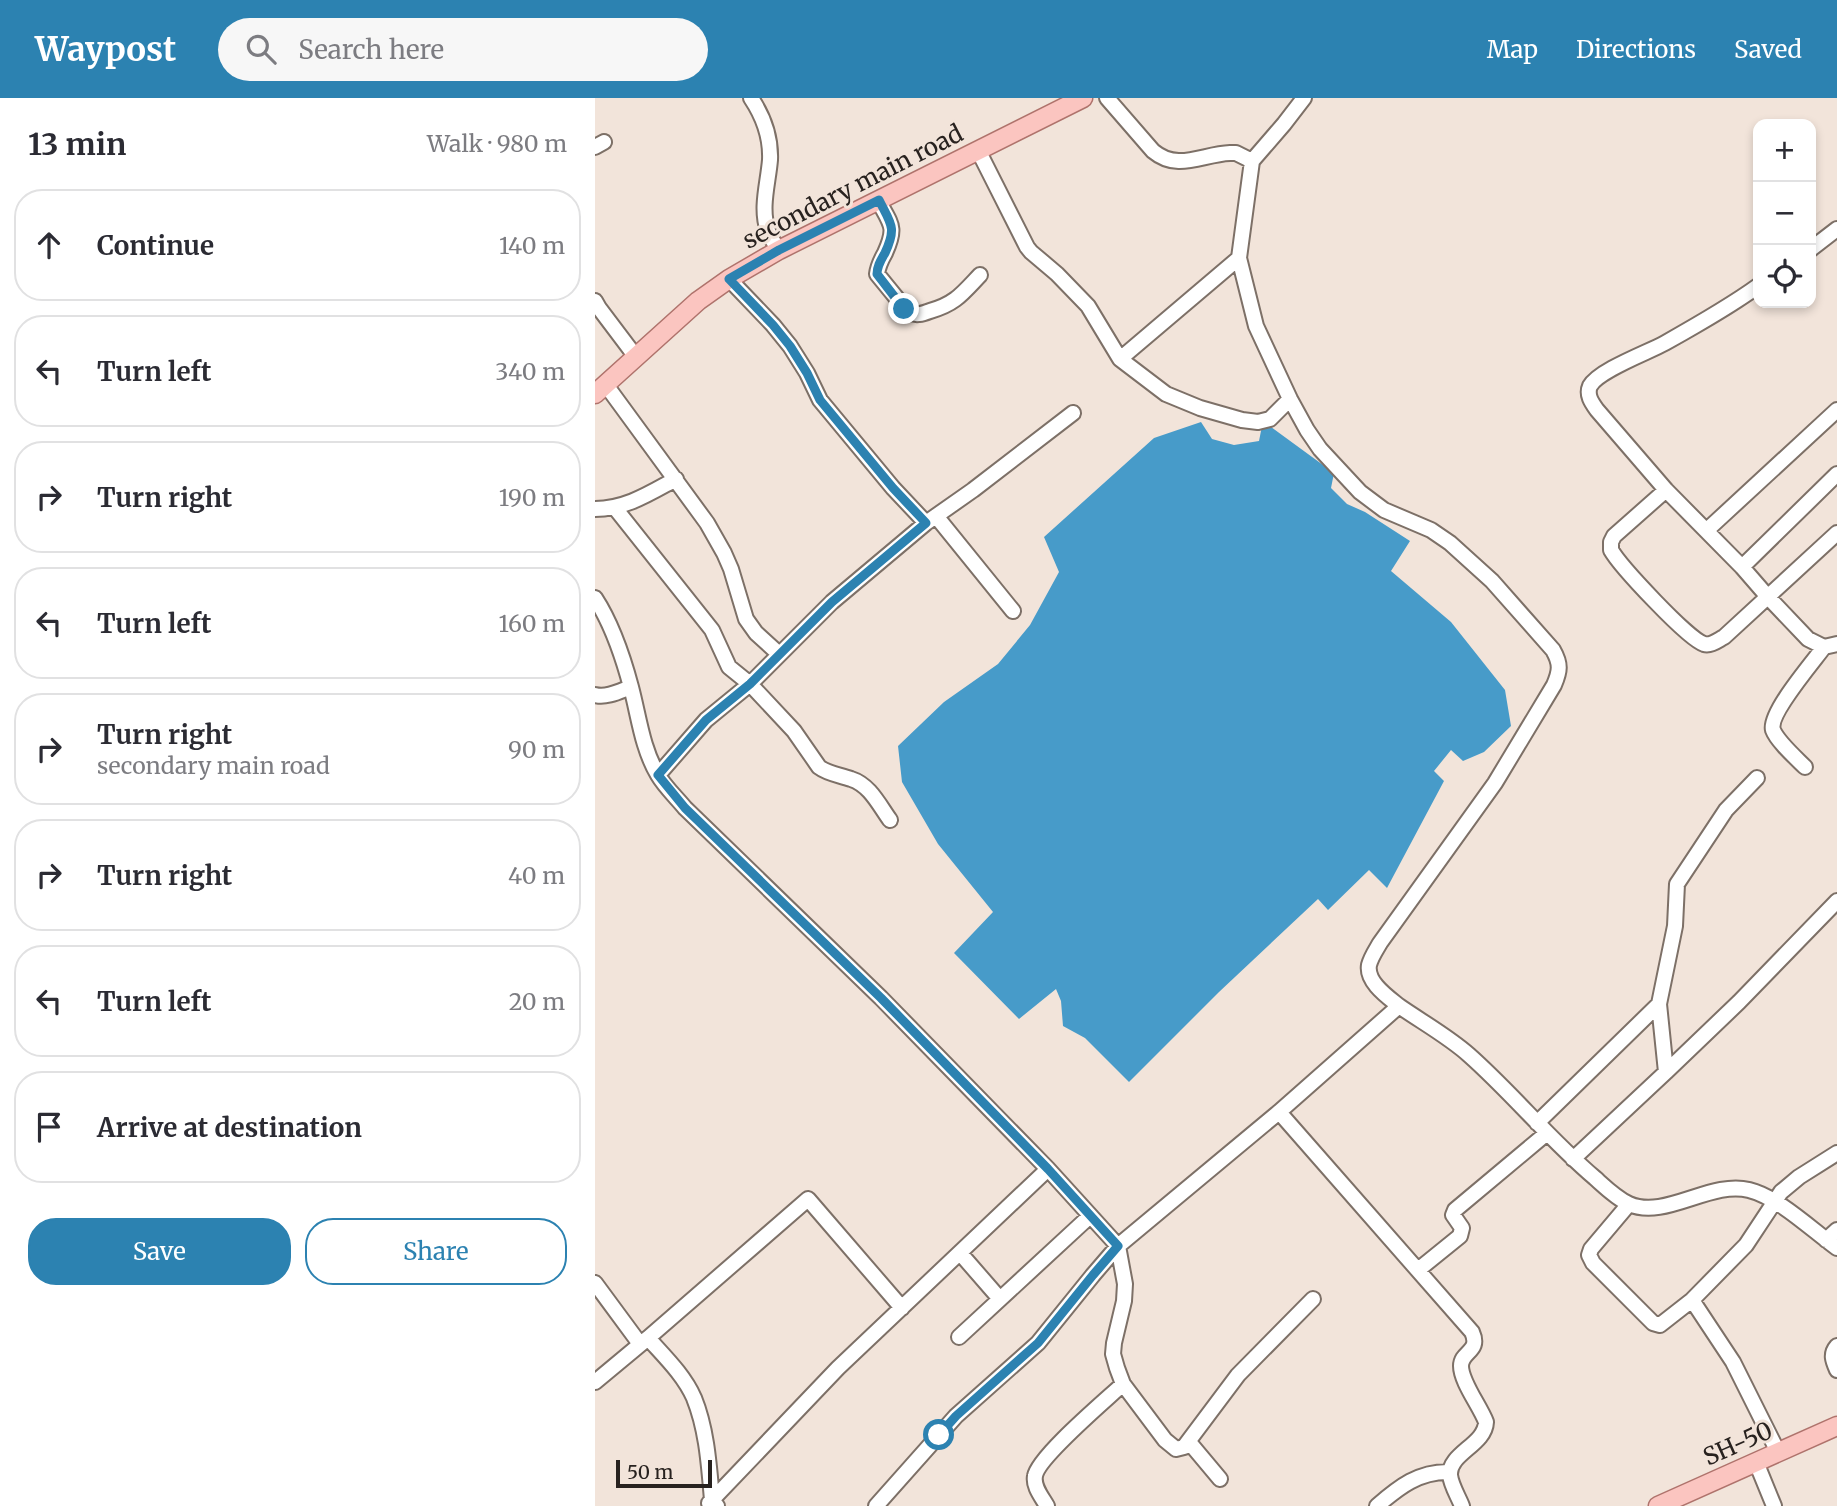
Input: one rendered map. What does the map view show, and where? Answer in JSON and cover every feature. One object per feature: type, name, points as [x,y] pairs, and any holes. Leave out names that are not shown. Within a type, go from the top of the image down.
[{"type":"main road","name":"secondary main road","points":[[601,389],[698,301],[729,279],[779,250],[1083,98]]},
{"type":"main road","name":"SH-50","points":[[1658,1506],[1837,1426]]},
{"type":"street","points":[[751,98],[768,139],[770,158],[765,219],[768,231],[779,250]]},
{"type":"street","points":[[1107,98],[1161,158],[1180,161],[1235,153],[1252,161]]},
{"type":"street","points":[[1304,98],[1252,161],[1239,258],[1256,326],[1290,399],[1319,449],[1360,492],[1384,510],[1431,530],[1450,543],[1492,582],[1543,637],[1559,661],[1560,671],[1495,783],[1380,943],[1372,957],[1370,975],[1399,1006],[1468,1054],[1573,1159],[1629,1204],[1660,1206],[1725,1189],[1750,1190],[1774,1201],[1833,1239]]},
{"type":"street","points":[[978,150],[1027,247],[1088,306],[1120,359],[1173,397],[1243,421],[1258,422],[1270,419],[1290,399]]},
{"type":"street","points":[[879,200],[893,234],[877,274],[908,312],[921,314],[950,304],[980,275]]},
{"type":"street","points":[[1816,246],[1834,237]]},
{"type":"street","points":[[1120,359],[1239,258]]},
{"type":"street","points":[[729,279],[790,346],[826,408],[893,488],[931,520],[1013,611]]},
{"type":"street","points":[[1753,289],[1664,344],[1598,378],[1588,392],[1597,410],[1665,490],[1742,566],[1808,639],[1830,646],[1782,704],[1773,723],[1773,730],[1778,738],[1805,768]]},
{"type":"street","points":[[595,301],[636,357]]},
{"type":"street","points":[[601,389],[676,479],[707,523],[731,569],[745,619],[779,654]]},
{"type":"street","points":[[1707,530],[1837,410]]},
{"type":"street","points":[[658,775],[706,720],[750,684],[832,602],[931,520],[1073,413]]},
{"type":"street","points":[[1742,566],[1837,474]]},
{"type":"street","points":[[595,509],[615,508],[637,500],[676,479]]},
{"type":"street","points":[[1665,490],[1621,530],[1611,542],[1611,550],[1650,597],[1704,644],[1709,645],[1724,637],[1837,533]]},
{"type":"street","points":[[615,508],[712,630],[729,667],[750,684],[794,731],[819,767],[863,785],[890,820]]},
{"type":"street","points":[[595,598],[610,626],[631,687],[643,741],[658,775],[685,808],[881,998],[1048,1169],[1118,1246],[1125,1284],[1114,1354],[1123,1384],[1171,1446],[1180,1449],[1189,1442],[1238,1376],[1313,1299]]},
{"type":"street","points":[[595,695],[608,695],[631,687]]},
{"type":"street","points":[[1667,1072],[1659,1004],[1675,926],[1677,884],[1726,810],[1757,778]]},
{"type":"street","points":[[1573,1159],[1739,1002],[1837,901]]},
{"type":"street","points":[[1418,1270],[1460,1236],[1462,1228],[1453,1215],[1455,1210],[1542,1128],[1659,1004]]},
{"type":"street","points":[[876,1506],[956,1416],[1038,1343],[1118,1246],[1279,1112],[1399,1006]]},
{"type":"street","points":[[1279,1112],[1472,1332],[1472,1348],[1462,1359],[1461,1367],[1486,1422],[1486,1429],[1458,1458],[1450,1472],[1462,1506]]},
{"type":"street","points":[[1629,1204],[1591,1250],[1590,1259],[1655,1324],[1663,1324],[1692,1300],[1746,1245],[1774,1201],[1789,1184],[1837,1153]]},
{"type":"street","points":[[711,1504],[838,1368],[1048,1169]]},
{"type":"street","points":[[595,1382],[808,1199],[902,1308]]},
{"type":"street","points":[[959,1336],[1090,1216]]},
{"type":"street","points":[[960,1253],[1000,1299]]},
{"type":"street","points":[[595,1283],[644,1341],[673,1366],[693,1397],[701,1418],[708,1457],[711,1504]]},
{"type":"street","points":[[1692,1300],[1733,1362],[1777,1452]]},
{"type":"street","points":[[1837,1346],[1832,1355],[1837,1370]]},
{"type":"street","points":[[1047,1506],[1035,1485],[1035,1473],[1039,1466],[1123,1384]]},
{"type":"street","points":[[1189,1442],[1220,1479]]},
{"type":"street","points":[[1756,1462],[1774,1506]]},
{"type":"street","points":[[1377,1506],[1402,1486],[1423,1474],[1450,1472]]},
{"type":"water","points":[[1263,421],[1334,473],[1331,488],[1347,504],[1365,512],[1410,541],[1391,571],[1451,622],[1505,690],[1511,726],[1484,752],[1463,761],[1451,750],[1434,771],[1444,781],[1387,888],[1369,870],[1328,910],[1318,899],[1129,1082],[1085,1038],[1063,1026],[1061,1001],[1056,989],[1019,1019],[954,953],[993,912],[938,844],[902,782],[898,746],[944,702],[998,664],[1030,625],[1059,572],[1044,537],[1154,438],[1201,422],[1212,439],[1234,445],[1259,441]]},
{"type":"route","points":[[904,309],[876,271],[893,234],[879,200],[779,250],[729,279],[790,346],[820,400],[893,488],[926,523],[832,602],[764,671],[706,720],[658,775],[685,808],[881,998],[1048,1169],[1118,1246],[1038,1343],[956,1416],[939,1435]]}]
